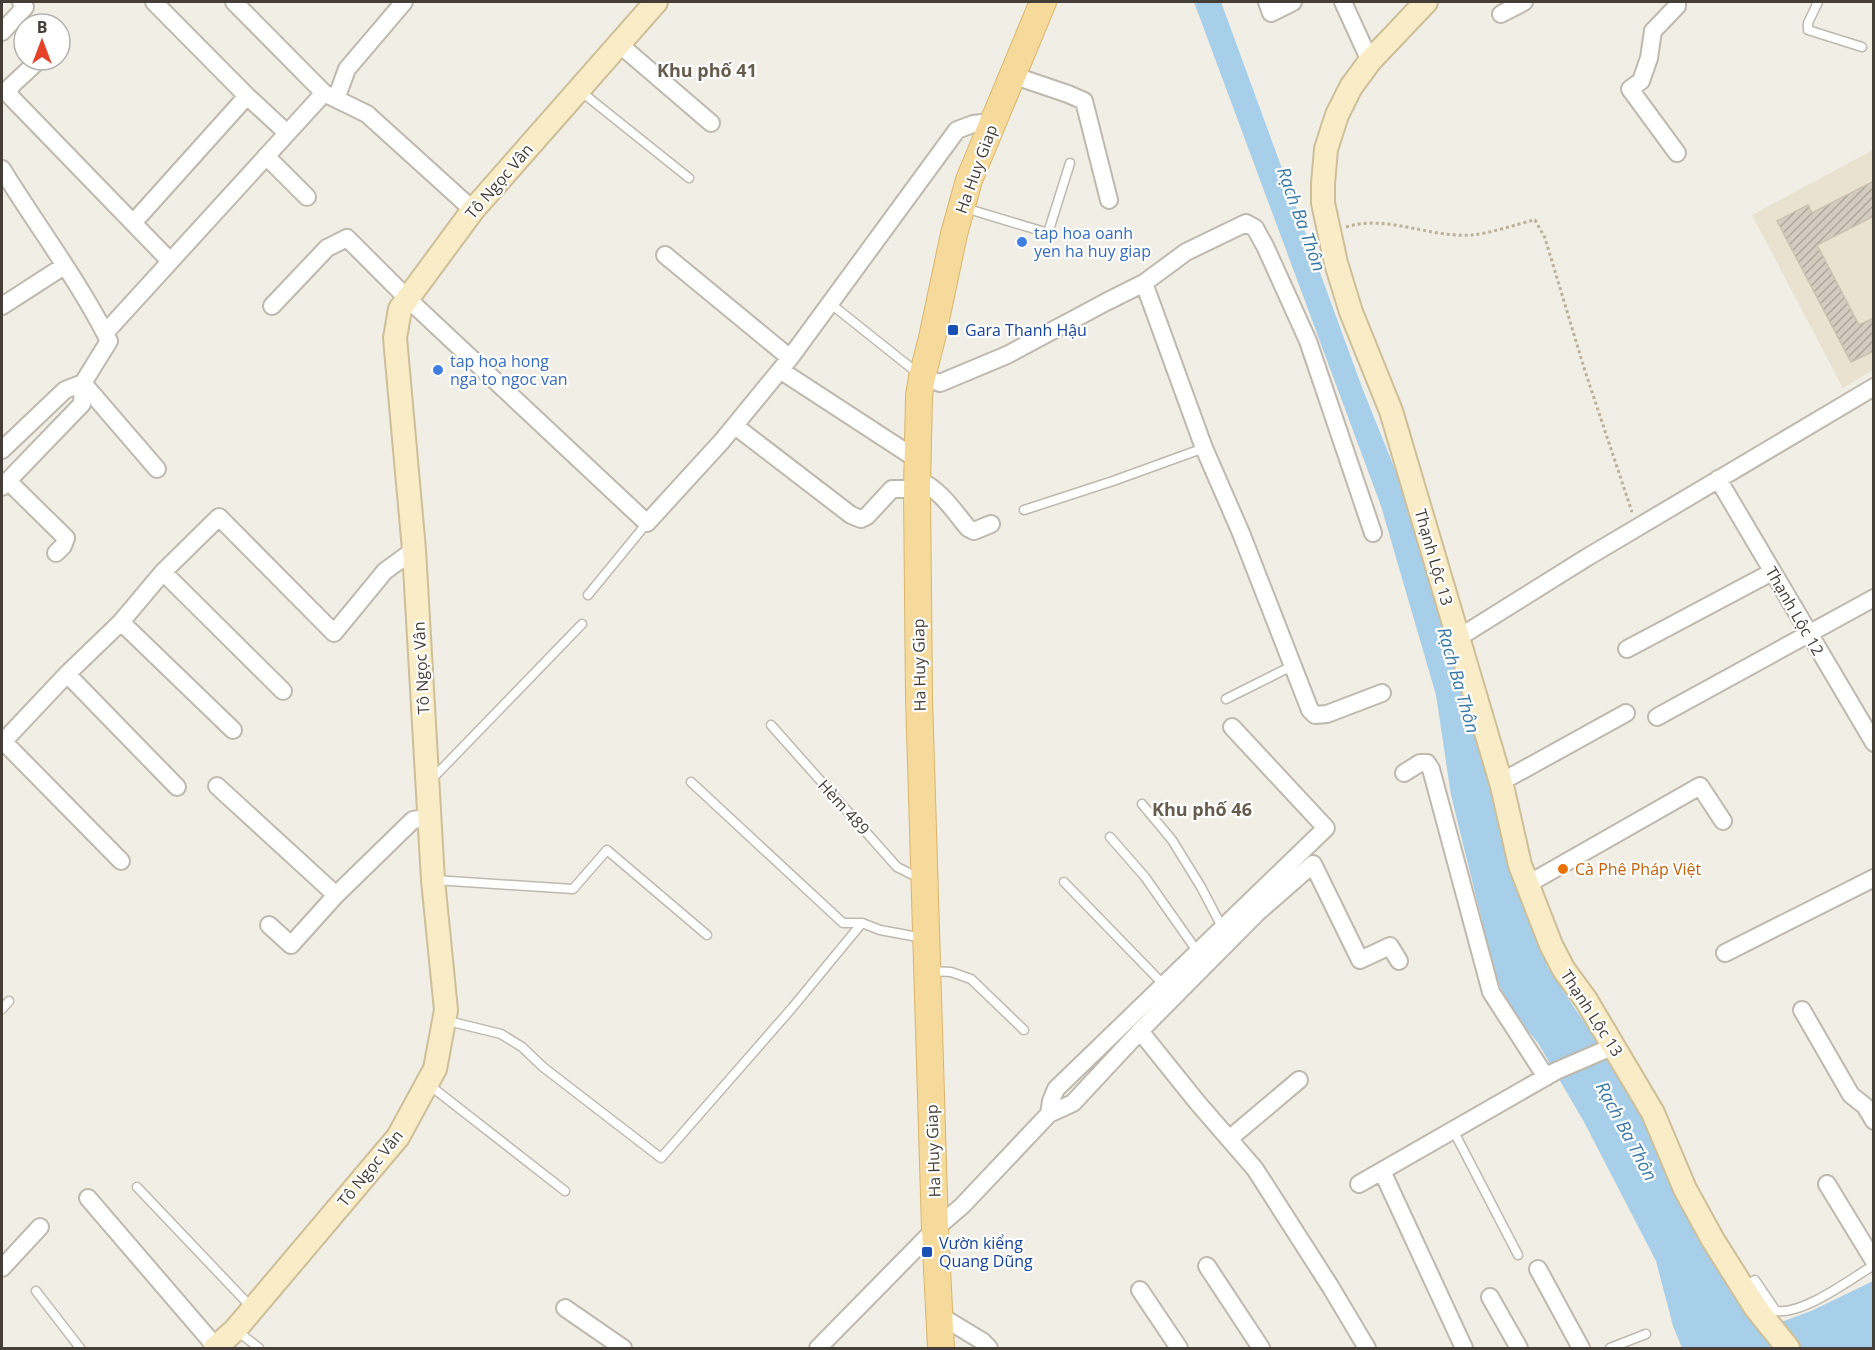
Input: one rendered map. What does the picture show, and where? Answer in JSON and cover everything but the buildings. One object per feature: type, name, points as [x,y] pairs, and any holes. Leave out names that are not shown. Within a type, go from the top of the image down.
[{"type":"main road","name":"Ha Huy Giap","points":[[941,1348],[935,1229],[919,697],[919,396],[969,180],[1043,2]]},
{"type":"street","points":[[2,32],[25,6],[21,2]]},
{"type":"street","points":[[154,2],[287,133]]},
{"type":"street","points":[[234,2],[330,96],[367,114],[473,210]]},
{"type":"street","points":[[105,333],[170,261],[272,162],[287,133],[330,96],[347,69],[404,2]]},
{"type":"street","name":"Tô Ngọc Vân","points":[[216,1348],[236,1329],[398,1137],[435,1069],[446,1010],[434,880],[414,550],[395,338],[400,309],[473,210],[656,2]]},
{"type":"street","points":[[1267,2],[1271,13],[1293,2]]},
{"type":"street","points":[[1342,2],[1370,61]]},
{"type":"street","name":"Thạnh Lộc 13","points":[[1426,2],[1370,61],[1350,87],[1337,115],[1326,149],[1323,203],[1329,236],[1351,312],[1391,411],[1501,782],[1520,865],[1551,945],[1563,970],[1586,1000],[1610,1047],[1653,1113],[1685,1189],[1742,1287],[1788,1348]]},
{"type":"street","points":[[1501,14],[1524,2]]},
{"type":"street","points":[[1677,2],[1677,6],[1653,31],[1649,58],[1641,81],[1630,89],[1677,153]]},
{"type":"street","points":[[619,44],[711,123]]},
{"type":"street","points":[[26,72],[10,87],[10,96],[170,261]]},
{"type":"street","points":[[1012,75],[1084,101],[1109,200]]},
{"type":"street","points":[[133,223],[247,96]]},
{"type":"street","points":[[272,306],[327,248],[347,238],[408,299],[647,522],[735,426],[785,364],[957,130],[973,124],[993,122]]},
{"type":"street","points":[[272,162],[307,197]]},
{"type":"street","points":[[4,178],[64,266],[109,341],[83,383],[82,404],[5,484],[66,538],[56,553]]},
{"type":"street","points":[[922,377],[940,383],[1007,356],[1144,284],[1186,252],[1246,223],[1255,228],[1265,246],[1308,341],[1373,533]]},
{"type":"street","points":[[665,255],[785,364],[938,492],[968,528],[974,531],[991,524]]},
{"type":"street","points":[[2,306],[64,266]]},
{"type":"street","points":[[1144,284],[1204,447],[1241,533],[1310,710],[1315,715],[1327,714],[1382,693]]},
{"type":"street","points":[[2,450],[65,390],[83,383]]},
{"type":"street","points":[[83,383],[157,470]]},
{"type":"street","points":[[1458,638],[1637,527],[1874,387]]},
{"type":"street","points":[[735,426],[851,515],[861,519],[867,516],[892,489],[918,476]]},
{"type":"street","name":"Thạnh Lộc 12","points":[[1718,479],[1808,635],[1874,743]]},
{"type":"street","points":[[121,861],[2,742],[121,622],[164,572],[219,517],[334,633],[385,571],[414,550]]},
{"type":"street","points":[[164,572],[283,691]]},
{"type":"street","points":[[1628,649],[1772,572]]},
{"type":"street","points":[[1657,717],[1874,598]]},
{"type":"street","points":[[121,622],[233,730]]},
{"type":"street","points":[[67,674],[177,787]]},
{"type":"street","points":[[1501,782],[1626,713]]},
{"type":"street","points":[[1049,1114],[1056,1089],[1326,828],[1232,728]]},
{"type":"street","points":[[1404,773],[1420,763],[1426,764],[1431,769],[1491,992],[1551,1074]]},
{"type":"street","points":[[217,786],[336,895]]},
{"type":"street","points":[[1528,884],[1700,786],[1723,821]]},
{"type":"street","points":[[269,925],[291,945],[336,895],[413,820],[430,816]]},
{"type":"street","points":[[818,1348],[935,1229],[962,1206],[1049,1114],[1073,1103],[1140,1031],[1257,913],[1313,864],[1360,960],[1390,946],[1399,961]]},
{"type":"street","points":[[1725,954],[1874,878]]},
{"type":"street","points":[[1802,1010],[1851,1095],[1865,1106],[1874,1120]]},
{"type":"street","points":[[1140,1031],[1255,1169],[1367,1348]]},
{"type":"street","points":[[1359,1184],[1551,1074],[1610,1047]]},
{"type":"street","points":[[1229,1139],[1299,1080]]},
{"type":"street","points":[[1382,1171],[1464,1348]]},
{"type":"street","points":[[1827,1184],[1874,1263]]},
{"type":"street","points":[[88,1198],[216,1348]]},
{"type":"street","points":[[2,1268],[40,1227]]},
{"type":"street","points":[[1207,1266],[1261,1348]]},
{"type":"street","points":[[1538,1269],[1581,1348]]},
{"type":"street","points":[[1140,1290],[1179,1348]]},
{"type":"street","points":[[1490,1297],[1520,1348]]},
{"type":"street","points":[[565,1308],[623,1348]]},
{"type":"street","points":[[939,1315],[982,1341],[989,1348]]},
{"type":"lane","points":[[1818,2],[1808,23],[1808,30],[1862,47]]},
{"type":"lane","points":[[578,90],[689,178]]},
{"type":"lane","points":[[962,207],[1048,233],[1070,163]]},
{"type":"lane","points":[[831,304],[922,377]]},
{"type":"lane","points":[[1024,510],[1113,481],[1204,447]]},
{"type":"lane","points":[[588,595],[647,522]]},
{"type":"lane","points":[[428,783],[582,624]]},
{"type":"lane","points":[[1226,699],[1292,666]]},
{"type":"lane","name":"Hèm 489","points":[[771,725],[897,867],[924,880]]},
{"type":"lane","points":[[691,782],[843,923],[862,923],[880,930],[926,939]]},
{"type":"lane","points":[[1142,804],[1172,840],[1222,927]]},
{"type":"lane","points":[[1110,837],[1145,877],[1197,951]]},
{"type":"lane","points":[[434,880],[573,888],[607,850],[708,935]]},
{"type":"lane","points":[[1064,882],[1163,984]]},
{"type":"lane","points":[[444,1020],[501,1034],[522,1047],[543,1067],[661,1158],[792,1008],[862,923]]},
{"type":"lane","points":[[927,971],[951,972],[971,979],[1024,1030]]},
{"type":"lane","points":[[2,1009],[9,1001]]},
{"type":"lane","points":[[427,1084],[565,1191]]},
{"type":"lane","points":[[1453,1130],[1518,1255]]},
{"type":"lane","points":[[137,1187],[253,1309]]},
{"type":"lane","points":[[1742,1287],[1755,1280],[1776,1311],[1783,1312],[1816,1300],[1874,1263]]},
{"type":"lane","points":[[36,1291],[80,1348]]},
{"type":"lane","points":[[236,1329],[259,1348]]},
{"type":"lane","points":[[1610,1348],[1646,1334]]},
{"type":"path","points":[[1329,236],[1337,230],[1356,224],[1378,223],[1472,235],[1535,220],[1545,238],[1585,371],[1637,527]]},
{"type":"shaded area","points":[[1873,150],[1873,370],[1843,388],[1752,215]]},
{"type":"water","name":"Rạch Ba Thôn","points":[[1194,2],[1221,2],[1363,390],[1413,514],[1456,637],[1504,835],[1530,924],[1548,968],[1635,1099],[1760,1322],[1784,1321],[1811,1311],[1873,1281],[1873,1348],[1682,1348],[1673,1326],[1656,1261],[1584,1122],[1538,1043],[1511,1010],[1496,978],[1451,795],[1436,695],[1381,506]]},
{"type":"place","name":"tap hoa oanh yen ha huy giap","points":[[1022,242]]},
{"type":"place","name":"Gara Thanh Hậu","points":[[953,330]]},
{"type":"place","name":"tap hoa hong nga to ngoc van","points":[[438,370]]},
{"type":"place","name":"Cà Phê Pháp Việt","points":[[1563,869]]},
{"type":"place","name":"Vườn kiểng Quang Dũng","points":[[927,1252]]},
{"type":"district","name":"Khu phố 41","points":[[707,70]]},
{"type":"district","name":"Khu phố 46","points":[[1202,809]]}]
